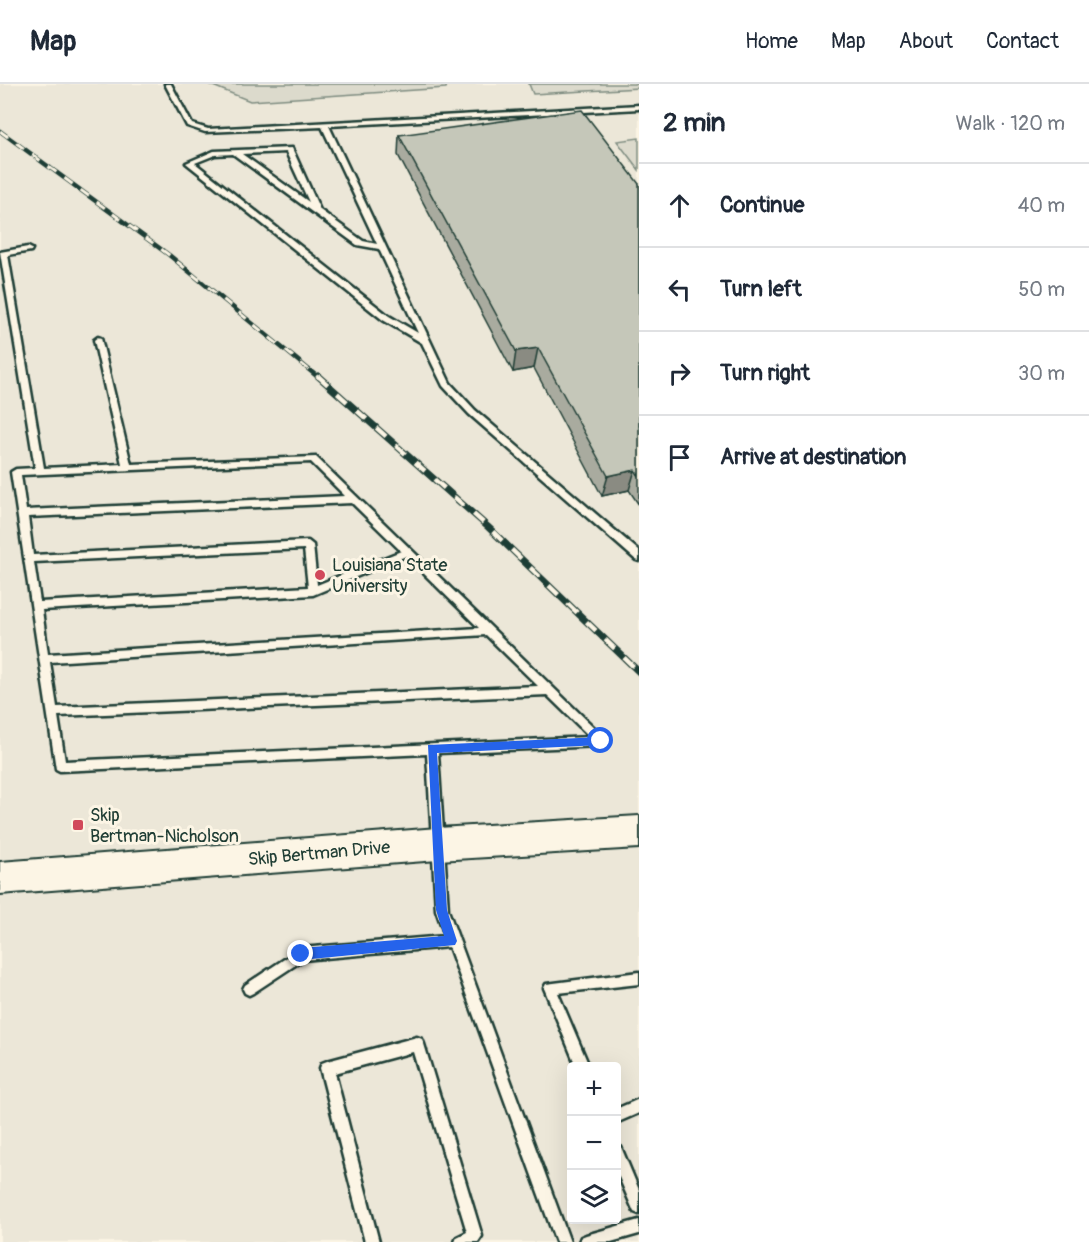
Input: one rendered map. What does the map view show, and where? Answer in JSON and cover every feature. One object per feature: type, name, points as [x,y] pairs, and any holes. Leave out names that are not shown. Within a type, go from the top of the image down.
[{"type":"street","name":"Skip Bertman Drive","points":[[0,878],[438,844],[636,836]]},
{"type":"lane","points":[[168,84],[189,125],[199,130],[220,131],[639,107]]},
{"type":"lane","points":[[324,124],[446,384],[472,412],[639,557]]},
{"type":"lane","points":[[316,211],[289,150],[214,153],[190,163],[386,318],[426,341]]},
{"type":"lane","points":[[235,152],[360,243],[382,248]]},
{"type":"lane","points":[[28,249],[2,254],[39,471]]},
{"type":"lane","points":[[98,340],[127,467]]},
{"type":"lane","points":[[313,459],[601,741],[60,766],[16,472],[39,471],[313,459]]},
{"type":"lane","points":[[22,514],[354,499]]},
{"type":"lane","points":[[29,559],[308,545],[313,591]]},
{"type":"lane","points":[[36,606],[313,591],[407,552]]},
{"type":"lane","points":[[44,658],[489,631]]},
{"type":"lane","points":[[52,712],[550,690]]},
{"type":"lane","points":[[432,748],[442,910],[451,941],[563,1242]]},
{"type":"lane","points":[[249,989],[301,954],[451,941]]},
{"type":"lane","points":[[580,1062],[550,988],[639,978]]},
{"type":"lane","points":[[372,1242],[327,1068],[417,1044],[475,1236],[462,1242]]},
{"type":"lane","points":[[621,1114],[639,1106]]},
{"type":"lane","points":[[621,1164],[639,1207]]},
{"type":"lane","points":[[586,1242],[639,1227]]},
{"type":"shaded area","name":"Louisiana State University","points":[[0,84],[639,84],[639,1242],[0,1242]]},
{"type":"shaded area","points":[[208,84],[447,84],[446,88],[250,101]]},
{"type":"shaded area","points":[[529,84],[639,84],[639,88],[533,94]]},
{"type":"shaded area","points":[[639,138],[639,170],[617,141]]},
{"type":"building","points":[[582,110],[639,184],[639,476],[635,470],[608,476],[538,348],[516,351],[399,135]]},
{"type":"railway","points":[[0,131],[169,255],[319,378]]},
{"type":"railway","points":[[318,376],[488,527],[639,672]]},
{"type":"place","name":"Louisiana State University","points":[[320,575]]},
{"type":"place","name":"Skip Bertman-Nicholson","points":[[78,825]]},
{"type":"route","points":[[301,954],[451,941],[442,910],[432,748],[601,741]]}]
